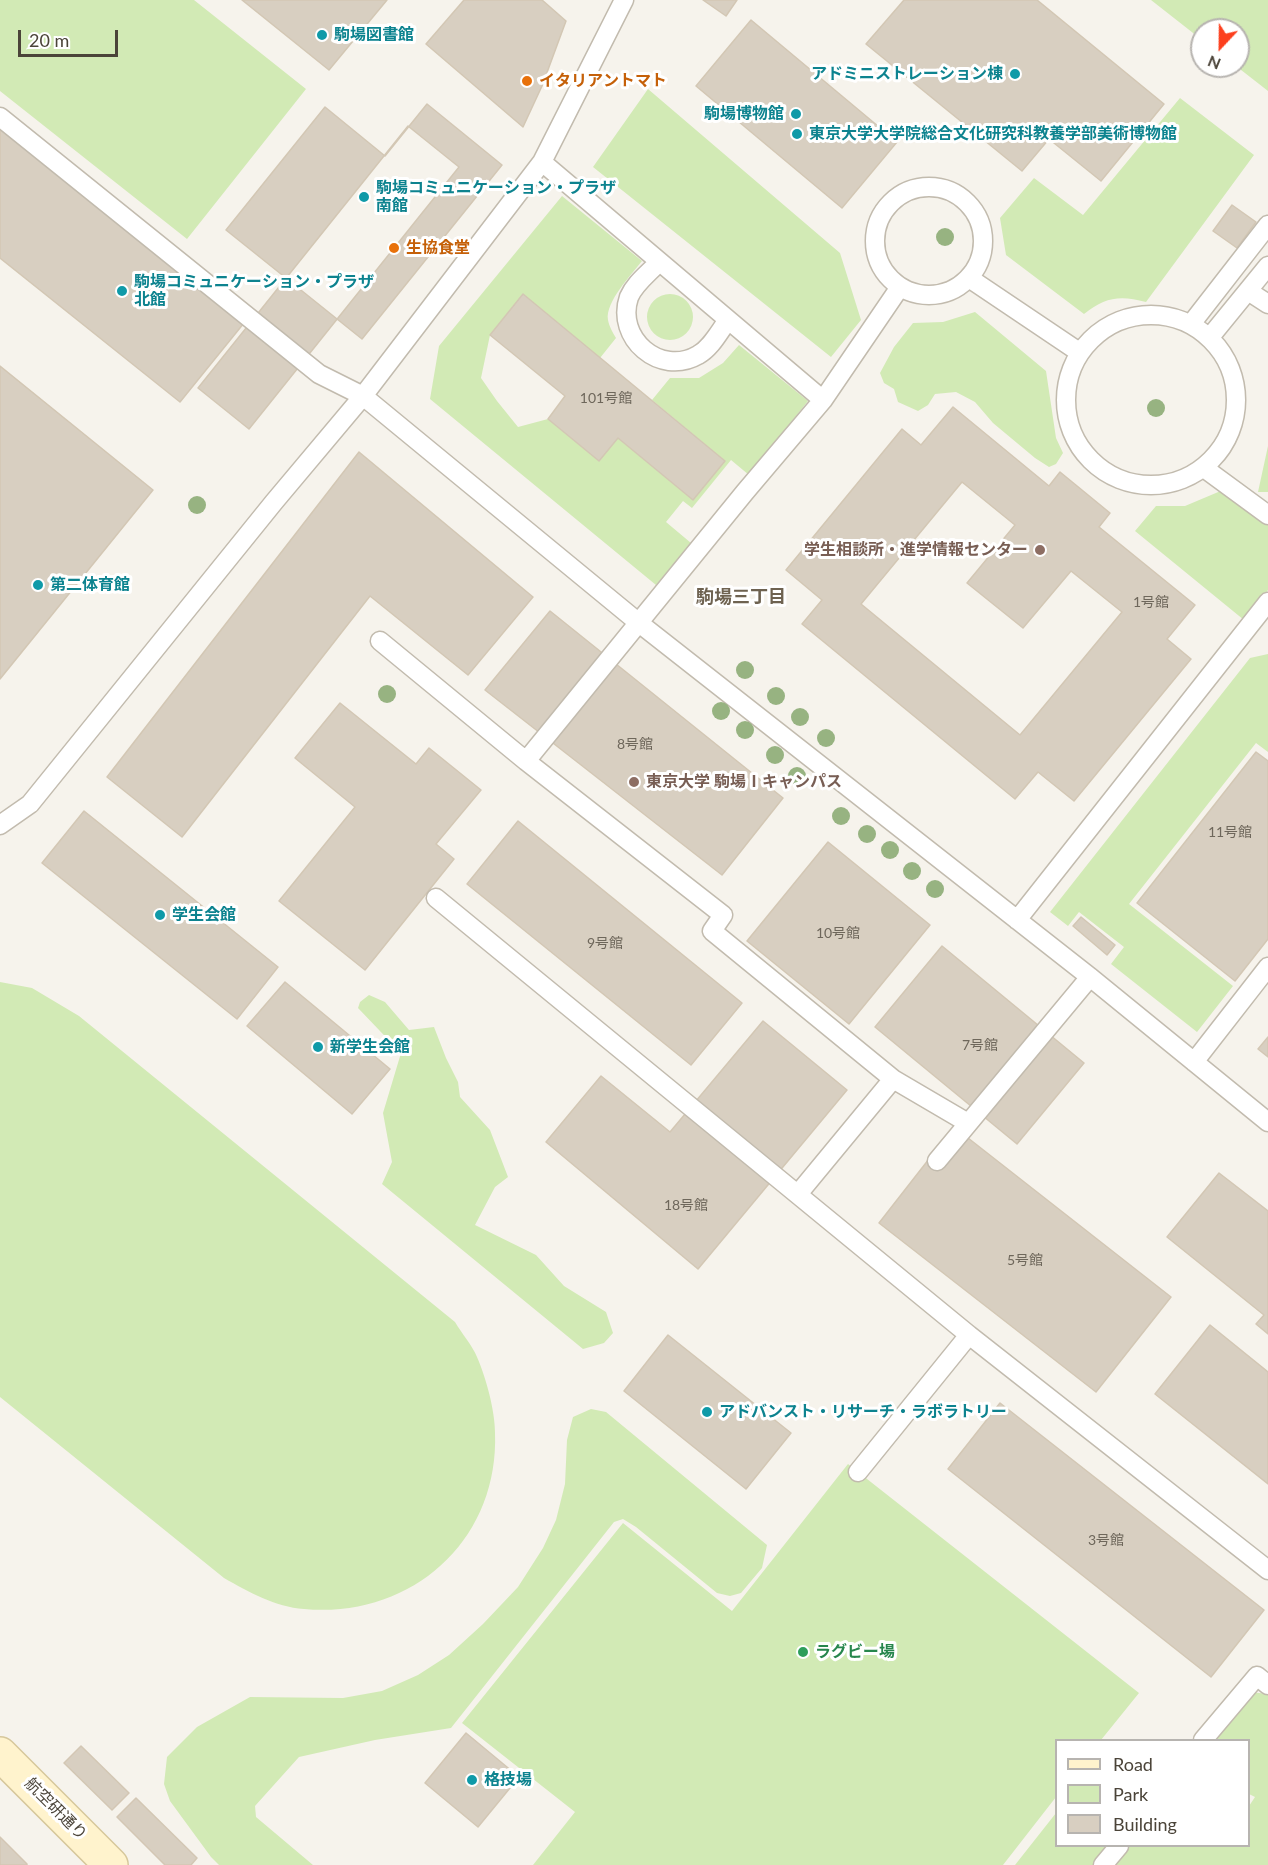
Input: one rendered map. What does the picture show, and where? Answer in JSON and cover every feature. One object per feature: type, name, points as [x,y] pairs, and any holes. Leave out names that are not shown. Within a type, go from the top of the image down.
[{"type":"street","name":"航空研通り","points":[[0,1754],[111,1865]]},
{"type":"lane","points":[[0,825],[30,804],[274,502],[363,396],[542,162],[624,0]]},
{"type":"lane","points":[[0,117],[319,374],[363,396],[639,623],[1090,977],[1268,1122]]},
{"type":"lane","points":[[542,162],[823,400]]},
{"type":"lane","points":[[931,186],[949,190],[965,199],[976,214],[983,231],[983,249],[977,266],[969,278],[958,287],[931,295],[916,294],[900,286],[889,277],[879,262],[874,244],[876,226],[884,209],[897,196],[913,188],[931,186]]},
{"type":"lane","points":[[1191,324],[1268,225]]},
{"type":"lane","points":[[659,262],[638,283],[630,296],[626,310],[627,325],[633,339],[643,350],[656,358],[670,361],[685,360],[699,355],[710,345],[728,320]]},
{"type":"lane","points":[[1210,337],[1268,266]]},
{"type":"lane","points":[[969,278],[1079,352]]},
{"type":"lane","points":[[526,761],[823,400],[900,286]]},
{"type":"lane","points":[[1248,291],[1268,304]]},
{"type":"lane","points":[[1151,314],[1181,319],[1210,337],[1227,360],[1235,383],[1236,412],[1224,445],[1204,468],[1182,481],[1144,486],[1118,479],[1093,464],[1079,447],[1066,420],[1065,390],[1070,370],[1079,352],[1097,332],[1114,322],[1151,314]]},
{"type":"lane","points":[[1204,468],[1268,515]]},
{"type":"lane","points":[[1017,920],[1266,610]]},
{"type":"lane","points":[[380,641],[526,761],[723,915],[712,931],[893,1079],[968,1123]]},
{"type":"lane","points":[[436,898],[969,1335],[1268,1570]]},
{"type":"lane","points":[[1194,1062],[1268,968]]},
{"type":"lane","points":[[937,1161],[1090,977]]},
{"type":"lane","points":[[798,1194],[893,1079]]},
{"type":"lane","points":[[858,1472],[969,1335]]},
{"type":"lane","points":[[1204,1739],[1257,1676],[1268,1685]]},
{"type":"lane","points":[[1103,1865],[1117,1847]]},
{"type":"green space","points":[[0,0],[194,0],[306,89],[187,239],[0,91]]},
{"type":"green space","points":[[1151,0],[1268,0],[1268,91],[1250,77],[1250,18],[1190,18],[1190,31]]},
{"type":"green space","points":[[648,89],[840,253],[861,320],[831,357],[593,167]]},
{"type":"green space","points":[[1180,98],[1254,155],[1146,302],[1113,299],[1099,304],[1084,314],[1006,255],[1000,218],[1034,178],[1083,215]]},
{"type":"green space","points":[[562,196],[642,261],[620,289],[611,305],[608,320],[616,338],[600,358],[523,294],[490,335],[481,378],[518,427],[548,419],[599,461],[618,438],[693,500],[725,461],[652,400],[670,378],[699,378],[723,363],[739,345],[808,401],[749,475],[731,460],[692,508],[683,501],[666,522],[691,543],[656,585],[430,399],[439,346]]},
{"type":"green space","points":[[670,294],[679,295],[687,300],[692,308],[692,326],[687,334],[679,339],[670,340],[661,339],[653,334],[648,326],[647,317],[648,308],[653,300],[661,295]]},
{"type":"green space","points":[[975,312],[1046,371],[1056,438],[1063,453],[1056,464],[1049,467],[1035,458],[993,423],[975,402],[956,392],[935,394],[928,405],[918,411],[898,402],[894,389],[884,383],[880,373],[894,347],[913,323],[943,322]]},
{"type":"green space","points":[[1268,446],[1268,492],[1258,492]]},
{"type":"green space","points":[[1223,490],[1268,524],[1268,590],[1244,620],[1135,531],[1156,506],[1185,506]]},
{"type":"green space","points":[[1268,654],[1268,752],[1256,743],[1129,904],[1233,986],[1197,1032],[1111,964],[1124,947],[1079,912],[1068,926],[1050,912],[1250,658]]},
{"type":"green space","points":[[0,982],[32,988],[79,1016],[455,1322],[475,1353],[489,1394],[495,1433],[492,1472],[482,1507],[465,1539],[441,1565],[413,1586],[380,1601],[343,1609],[293,1608],[262,1598],[224,1578],[0,1397]]},
{"type":"green space","points":[[369,995],[385,1002],[409,1030],[434,1027],[458,1082],[460,1097],[490,1130],[508,1177],[495,1187],[475,1225],[536,1255],[564,1286],[606,1312],[613,1333],[604,1343],[583,1349],[382,1184],[392,1162],[383,1113],[401,1053],[358,1008],[360,1002]]},
{"type":"green space","points":[[591,1409],[606,1412],[767,1545],[762,1568],[741,1593],[730,1596],[717,1593],[636,1527],[623,1519],[614,1522],[451,1728],[375,1740],[299,1757],[255,1806],[256,1817],[313,1865],[219,1865],[170,1801],[164,1784],[167,1757],[197,1727],[250,1697],[343,1698],[382,1691],[418,1675],[449,1655],[518,1587],[543,1548],[556,1520],[565,1484],[567,1440],[573,1417]]},
{"type":"green space","name":"ラグビー場","points":[[848,1464],[1139,1693],[1102,1739],[1055,1739],[1055,1798],[1003,1865],[533,1865],[575,1812],[462,1723],[623,1523],[732,1611]]},
{"type":"green space","points":[[1250,1692],[1268,1694],[1268,1865],[1015,1865],[1055,1814],[1055,1847],[1250,1847],[1250,1804],[1255,1797],[1250,1794],[1250,1739],[1209,1739]]},
{"type":"building","name":"駒場図書館","points":[[242,0],[387,0],[329,70]]},
{"type":"building","points":[[464,0],[542,0],[566,21],[542,86],[523,127],[426,44]]},
{"type":"building","points":[[703,0],[737,0],[726,16]]},
{"type":"building","name":"アドミニストレーション棟","points":[[904,0],[1037,0],[1164,104],[1101,181],[1049,139],[1022,171],[866,44]]},
{"type":"building","name":"駒場博物館","points":[[751,20],[897,142],[842,208],[696,86]]},
{"type":"building","name":"駒場コミュニケーション・プラザ 南館","points":[[427,104],[502,165],[362,339],[226,230],[325,107],[385,156]]},
{"type":"building","points":[[408,126],[459,167],[249,429],[198,388]]},
{"type":"building","name":"駒場コミュニケーション・プラザ 北館","points":[[0,128],[244,323],[180,402],[0,258]]},
{"type":"building","points":[[1232,205],[1256,222],[1237,248],[1213,231]]},
{"type":"building","points":[[523,294],[725,461],[693,500],[618,438],[599,461],[548,419],[565,396],[490,335]]},
{"type":"building","name":"第二体育館","points":[[0,366],[153,490],[0,679]]},
{"type":"building","points":[[953,407],[1049,486],[1060,472],[1110,513],[1099,527],[1195,605],[1167,639],[1191,659],[1074,801],[1038,772],[1015,799],[802,624],[822,600],[786,570],[902,429],[921,445]],"holes":[[[962,482],[1015,525],[967,583],[1023,628],[1071,571],[1122,612],[1020,735],[861,604]]]},
{"type":"building","points":[[359,452],[533,597],[468,675],[370,596],[182,837],[107,777]]},
{"type":"building","points":[[550,611],[783,798],[722,875],[485,690]]},
{"type":"building","points":[[340,703],[416,764],[429,748],[481,790],[436,844],[454,859],[365,970],[279,901],[355,807],[295,758]]},
{"type":"building","points":[[1256,752],[1268,761],[1268,939],[1235,981],[1137,903]]},
{"type":"building","name":"学生会館","points":[[84,811],[278,967],[237,1019],[42,863]]},
{"type":"building","points":[[518,821],[742,1003],[691,1065],[467,884]]},
{"type":"building","points":[[828,842],[930,925],[849,1024],[747,941]]},
{"type":"building","points":[[1081,917],[1115,945],[1107,955],[1073,926]]},
{"type":"building","points":[[942,946],[1084,1063],[1017,1144],[875,1027]]},
{"type":"building","name":"新学生会館","points":[[285,982],[390,1069],[352,1114],[247,1026]]},
{"type":"building","points":[[763,1021],[847,1090],[698,1269],[546,1142],[601,1076],[670,1132]]},
{"type":"building","points":[[1268,1037],[1268,1057],[1258,1049]]},
{"type":"building","points":[[954,1127],[1171,1297],[1096,1392],[879,1223]]},
{"type":"building","points":[[1219,1173],[1268,1211],[1268,1334],[1256,1324],[1264,1315],[1167,1237]]},
{"type":"building","points":[[1210,1325],[1268,1372],[1268,1484],[1155,1394]]},
{"type":"building","name":"アドバンスト・リサーチ・ラボラトリー","points":[[668,1335],[791,1433],[746,1489],[624,1391]]},
{"type":"building","points":[[1000,1403],[1264,1610],[1211,1677],[948,1469]]},
{"type":"building","name":"格技場","points":[[466,1733],[519,1777],[478,1827],[425,1783]]},
{"type":"building","points":[[81,1746],[129,1793],[112,1810],[64,1763]]},
{"type":"building","points":[[136,1798],[197,1858],[191,1865],[165,1865],[117,1817]]},
{"type":"building","points":[[0,1837],[27,1864],[27,1865],[0,1865]]},
{"type":"place","name":"駒場図書館","points":[[322,35]]},
{"type":"place","name":"アドミニストレーション棟","points":[[1015,74]]},
{"type":"place","name":"イタリアントマト","points":[[527,81]]},
{"type":"place","name":"駒場博物館","points":[[796,114]]},
{"type":"place","name":"東京大学大学院総合文化研究科教養学部美術博物館","points":[[797,134]]},
{"type":"place","name":"駒場コミュニケーション・プラザ 南館","points":[[364,197]]},
{"type":"place","name":"生協食堂","points":[[394,248]]},
{"type":"place","name":"駒場コミュニケーション・プラザ 北館","points":[[122,291]]},
{"type":"place","name":"学生相談所・進学情報センター","points":[[1040,550]]},
{"type":"place","name":"第二体育館","points":[[38,585]]},
{"type":"place","name":"東京大学 駒場Ⅰキャンパス","points":[[634,782]]},
{"type":"place","name":"学生会館","points":[[160,915]]},
{"type":"place","name":"新学生会館","points":[[318,1047]]},
{"type":"place","name":"アドバンスト・リサーチ・ラボラトリー","points":[[707,1412]]},
{"type":"place","name":"ラグビー場","points":[[803,1652]]},
{"type":"place","name":"格技場","points":[[472,1780]]},
{"type":"district","name":"駒場三丁目","points":[[741,597]]}]
